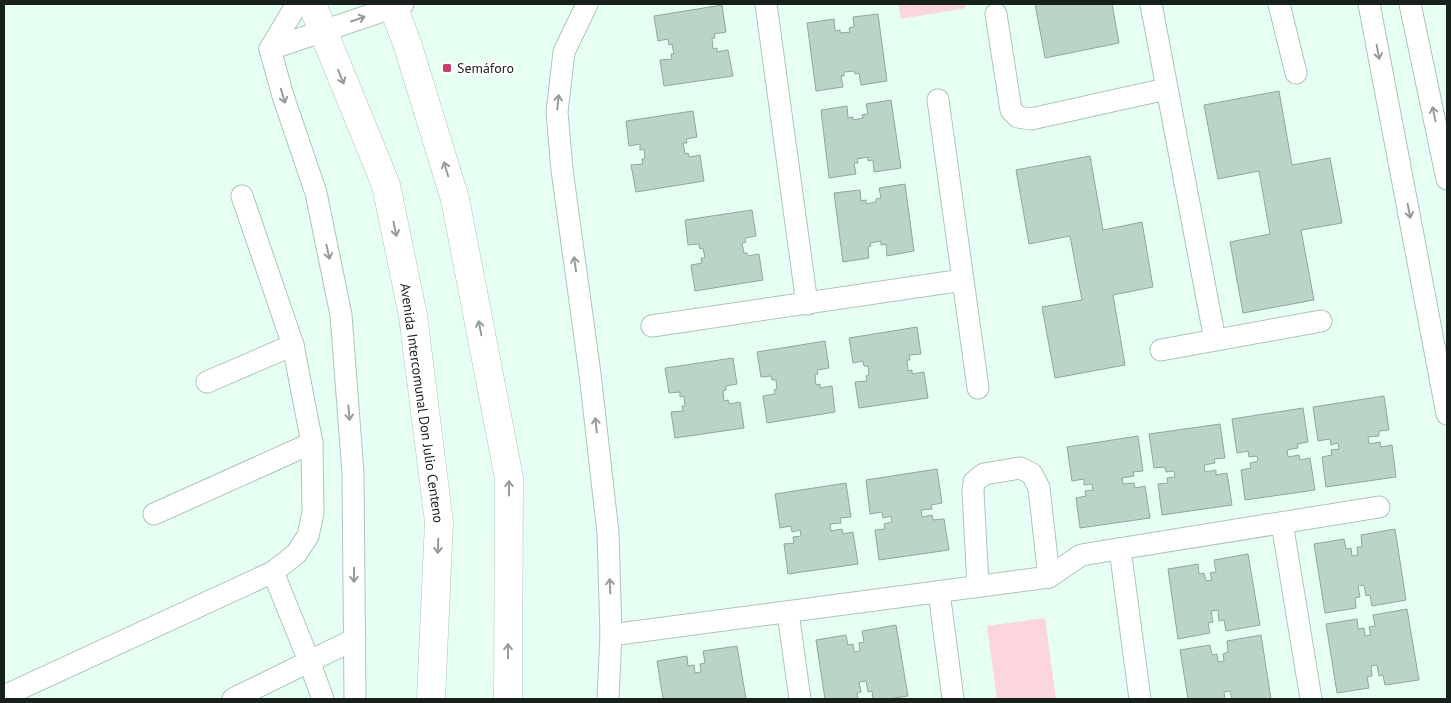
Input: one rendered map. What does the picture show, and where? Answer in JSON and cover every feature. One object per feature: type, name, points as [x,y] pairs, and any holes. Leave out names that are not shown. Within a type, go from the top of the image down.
[{"type":"main road","name":"Avenida Intercomunal Don Julio Centeno","points":[[312,4],[386,185],[413,316],[439,522],[432,699]]},
{"type":"main road","points":[[396,5],[455,199],[509,478],[508,699]]},
{"type":"street","points":[[298,4],[270,49],[283,96],[316,193],[341,315],[354,473],[355,699]]},
{"type":"street","points":[[587,4],[564,52],[557,112],[562,170],[590,374],[607,523],[611,635],[608,699]]},
{"type":"street","points":[[766,4],[807,304]]},
{"type":"street","points":[[1151,4],[1215,340]]},
{"type":"street","points":[[1279,4],[1296,73]]},
{"type":"street","points":[[1369,4],[1447,414]]},
{"type":"street","points":[[1410,4],[1447,179]]},
{"type":"street","points":[[270,49],[396,5]]},
{"type":"street","points":[[996,14],[1011,110],[1018,118],[1031,119],[1166,89]]},
{"type":"street","points":[[938,100],[978,388]]},
{"type":"street","points":[[4,696],[272,572],[296,554],[308,536],[313,513],[312,443],[293,345],[242,196]]},
{"type":"street","points":[[652,326],[963,280]]},
{"type":"street","points":[[1161,350],[1321,321]]},
{"type":"street","points":[[207,382],[293,345]]},
{"type":"street","points":[[154,514],[312,443]]},
{"type":"street","points":[[978,586],[974,482],[984,474],[1020,468],[1032,474],[1039,488],[1049,577]]},
{"type":"street","points":[[611,635],[1049,577],[1081,555],[1379,507]]},
{"type":"street","points":[[1282,523],[1311,699]]},
{"type":"street","points":[[1120,549],[1140,699]]},
{"type":"street","points":[[272,572],[310,660],[323,699]]},
{"type":"street","points":[[939,592],[953,699]]},
{"type":"street","points":[[788,612],[800,699]]},
{"type":"street","points":[[233,699],[355,639]]},
{"type":"shaded area","points":[[898,4],[965,4],[966,8],[901,19]]},
{"type":"shaded area","points":[[1045,618],[1056,699],[997,699],[987,626]]},
{"type":"building","points":[[1035,4],[1112,4],[1119,43],[1045,58]]},
{"type":"building","points":[[722,5],[726,32],[714,34],[715,38],[712,38],[713,49],[717,48],[717,52],[728,50],[733,76],[664,86],[660,60],[672,59],[671,54],[674,54],[672,44],[669,45],[668,39],[658,41],[654,16]]},
{"type":"building","points":[[878,14],[887,81],[861,85],[859,73],[855,74],[854,71],[844,72],[844,76],[841,76],[843,87],[816,91],[807,23],[834,19],[835,31],[840,30],[840,33],[850,32],[849,28],[854,27],[853,17]]},
{"type":"building","points":[[1279,91],[1292,165],[1330,158],[1342,223],[1301,230],[1314,300],[1243,313],[1230,242],[1270,234],[1259,171],[1218,179],[1204,105]]},
{"type":"building","points":[[891,100],[901,168],[874,172],[873,160],[868,161],[868,157],[857,159],[858,163],[854,163],[856,174],[829,178],[821,110],[847,106],[848,118],[853,117],[853,120],[863,118],[862,115],[868,114],[866,104]]},
{"type":"building","points":[[693,111],[697,137],[686,139],[687,143],[683,143],[685,154],[688,153],[689,157],[700,155],[704,181],[636,192],[631,165],[643,164],[642,159],[645,158],[644,149],[640,150],[640,144],[629,146],[626,121]]},
{"type":"building","points":[[1090,156],[1103,230],[1142,222],[1153,287],[1113,295],[1125,365],[1055,378],[1042,307],[1082,300],[1070,236],[1029,244],[1016,170]]},
{"type":"building","points":[[905,184],[914,251],[887,256],[886,244],[881,245],[881,241],[870,243],[871,246],[868,247],[869,258],[843,262],[834,193],[860,190],[861,201],[866,200],[866,204],[876,202],[876,199],[881,198],[879,188]]},
{"type":"building","points":[[752,210],[756,236],[745,238],[746,242],[742,243],[744,253],[747,253],[748,256],[759,254],[763,280],[695,291],[691,265],[702,263],[701,258],[705,258],[703,248],[700,249],[699,244],[688,245],[685,220]]},
{"type":"building","points":[[917,327],[921,354],[909,355],[910,360],[907,360],[908,371],[912,370],[912,374],[924,372],[928,398],[859,408],[855,382],[867,381],[866,376],[869,375],[868,366],[864,366],[863,361],[853,363],[849,338]]},
{"type":"building","points":[[825,341],[829,368],[817,370],[818,374],[815,374],[816,385],[820,384],[820,388],[832,386],[835,412],[767,423],[763,396],[775,394],[774,390],[777,389],[776,380],[772,380],[771,376],[761,377],[757,352]]},
{"type":"building","points":[[733,358],[737,384],[726,386],[726,390],[723,391],[724,401],[728,400],[729,404],[740,402],[744,428],[675,438],[671,412],[683,411],[682,406],[685,406],[684,396],[680,397],[680,392],[669,393],[665,368]]},
{"type":"building","points":[[1384,396],[1389,430],[1379,431],[1379,436],[1368,437],[1369,444],[1380,442],[1381,447],[1392,445],[1396,477],[1326,487],[1322,457],[1332,455],[1331,450],[1339,449],[1338,443],[1331,445],[1330,439],[1318,441],[1313,407]]},
{"type":"building","points":[[1303,408],[1308,442],[1297,444],[1298,448],[1287,450],[1288,457],[1299,455],[1300,460],[1310,458],[1315,490],[1245,500],[1241,470],[1251,468],[1250,463],[1258,461],[1257,456],[1249,457],[1248,451],[1237,453],[1232,419]]},
{"type":"building","points":[[1220,424],[1225,458],[1214,459],[1215,463],[1204,465],[1205,472],[1216,470],[1216,475],[1227,473],[1232,505],[1162,515],[1158,484],[1168,483],[1167,478],[1175,477],[1174,471],[1166,472],[1165,467],[1154,468],[1149,434]]},
{"type":"building","points":[[1138,436],[1143,471],[1133,472],[1134,476],[1122,478],[1123,484],[1134,483],[1135,488],[1145,486],[1150,518],[1080,528],[1076,498],[1086,496],[1085,491],[1093,490],[1092,484],[1084,485],[1084,479],[1072,481],[1067,447]]},
{"type":"building","points":[[937,469],[942,503],[931,505],[932,509],[921,510],[922,517],[932,515],[933,520],[944,519],[949,550],[879,560],[875,530],[885,529],[884,524],[892,522],[891,516],[883,518],[882,512],[870,514],[866,480]]},
{"type":"building","points":[[846,483],[851,517],[840,518],[841,523],[830,524],[831,531],[842,529],[843,534],[853,532],[858,564],[788,574],[784,544],[794,543],[793,537],[801,536],[800,530],[792,532],[791,526],[780,528],[775,494]]},
{"type":"building","points":[[1395,529],[1406,600],[1372,606],[1370,595],[1366,596],[1364,585],[1358,586],[1360,597],[1355,598],[1356,608],[1325,613],[1314,544],[1344,539],[1346,549],[1351,548],[1352,556],[1358,555],[1357,547],[1362,547],[1361,535]]},
{"type":"building","points":[[1248,554],[1260,625],[1226,631],[1224,620],[1219,621],[1218,610],[1211,611],[1213,622],[1208,623],[1210,633],[1178,639],[1168,569],[1198,564],[1199,574],[1204,573],[1206,581],[1212,580],[1210,573],[1216,572],[1214,560]]},
{"type":"building","points":[[1407,609],[1419,680],[1385,685],[1383,675],[1379,676],[1377,665],[1371,666],[1372,676],[1367,677],[1369,688],[1337,693],[1326,624],[1357,619],[1358,629],[1364,628],[1365,636],[1371,635],[1369,627],[1375,626],[1373,615]]},
{"type":"building","points":[[896,625],[908,696],[873,699],[872,691],[868,692],[866,681],[859,682],[861,692],[857,693],[858,699],[825,699],[816,640],[846,635],[848,645],[853,644],[854,652],[860,651],[859,643],[864,642],[862,631]]},
{"type":"building","points":[[1261,635],[1271,699],[1232,699],[1230,691],[1224,692],[1225,699],[1188,699],[1180,650],[1210,645],[1212,655],[1217,654],[1218,662],[1224,661],[1223,654],[1228,652],[1227,641]]},
{"type":"building","points":[[737,646],[746,699],[663,699],[657,661],[687,656],[688,666],[694,665],[695,673],[701,672],[700,664],[705,663],[703,651]]},
{"type":"place","name":"Semáforo","points":[[447,68]]}]
